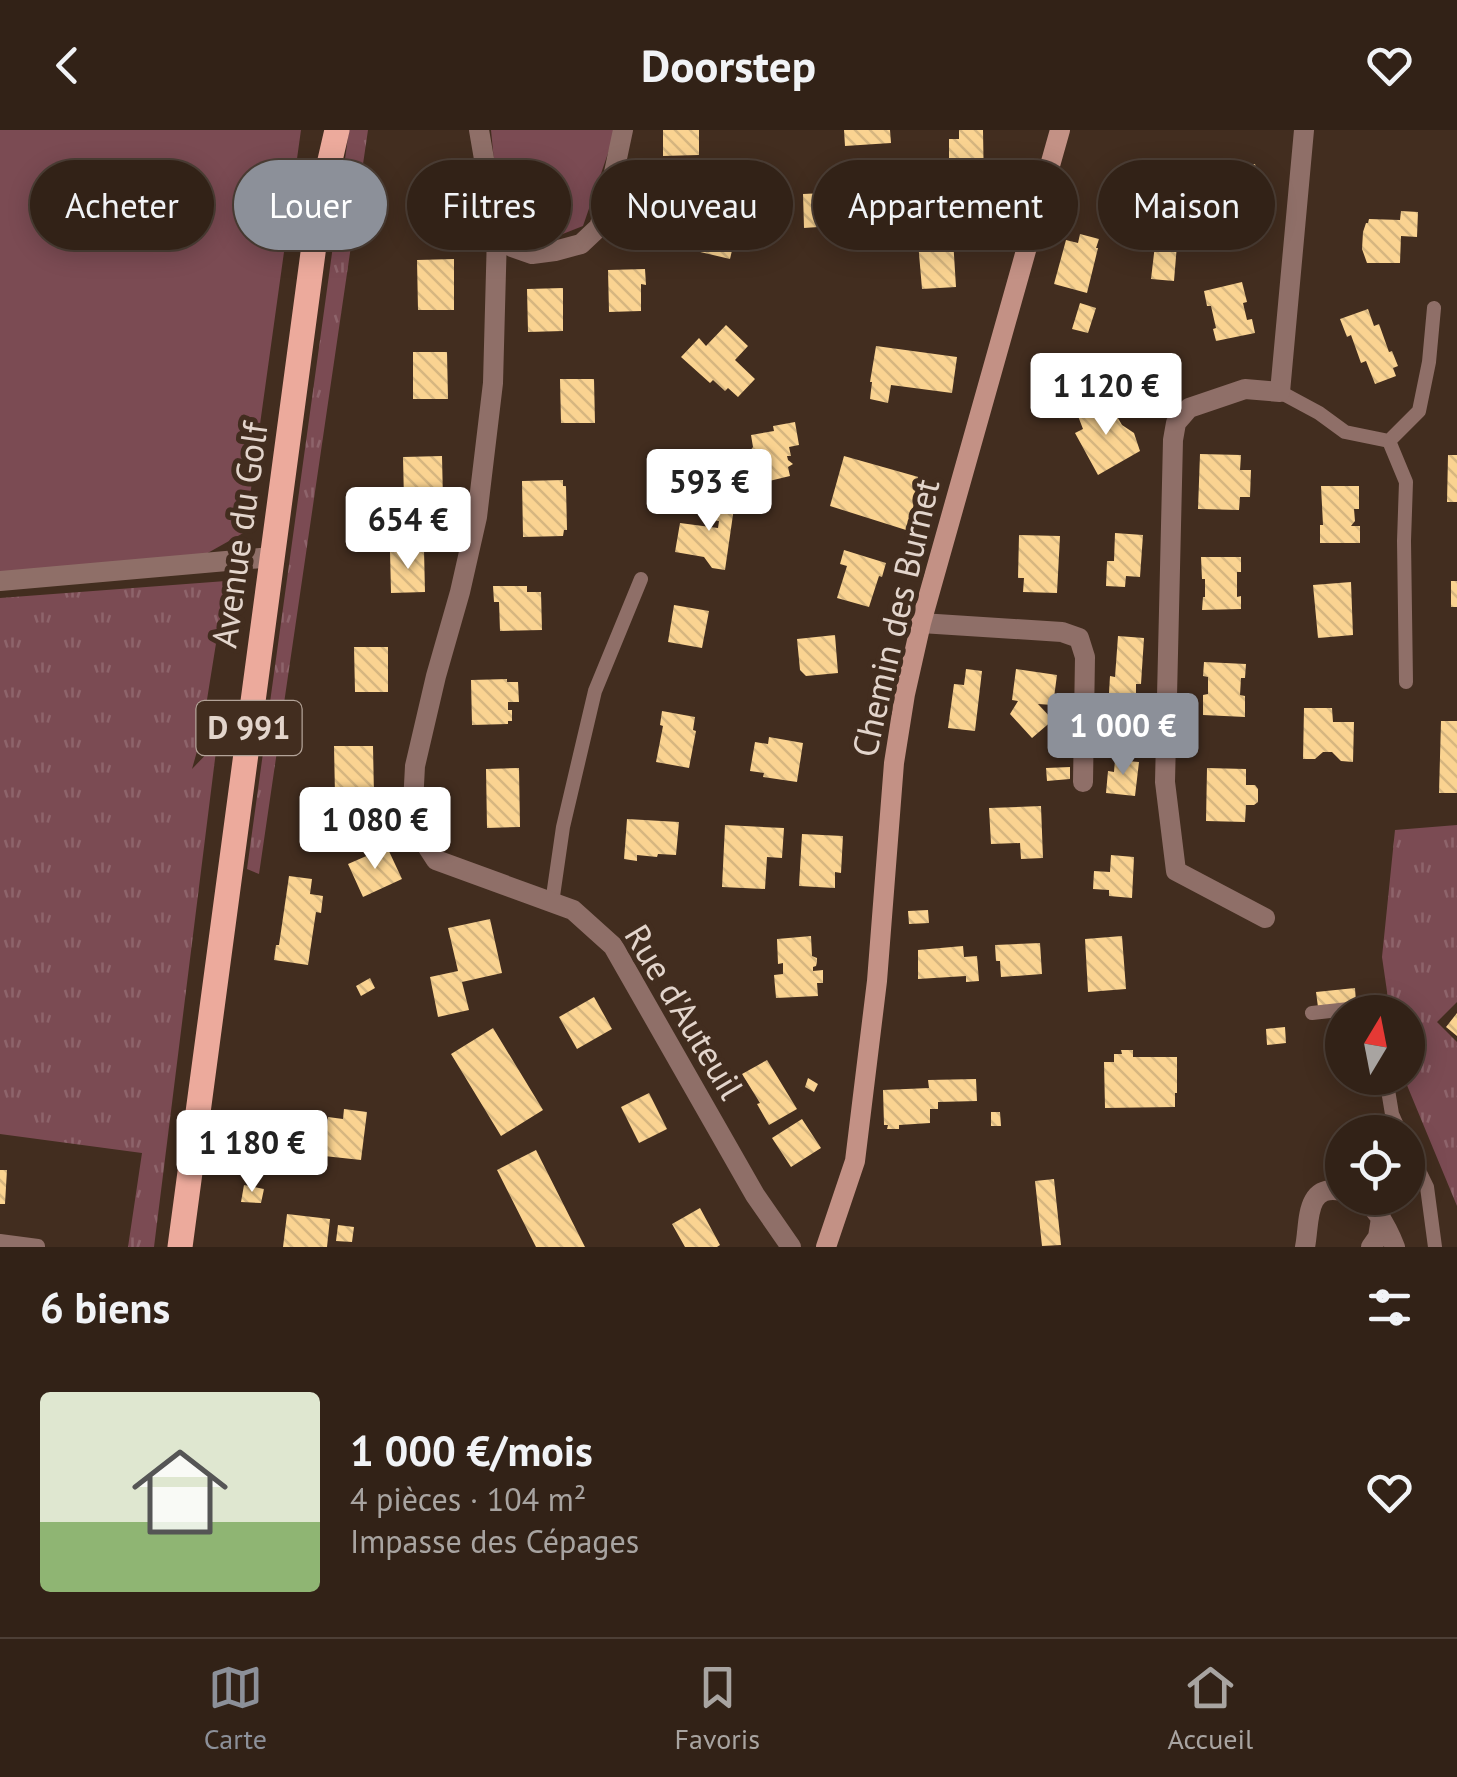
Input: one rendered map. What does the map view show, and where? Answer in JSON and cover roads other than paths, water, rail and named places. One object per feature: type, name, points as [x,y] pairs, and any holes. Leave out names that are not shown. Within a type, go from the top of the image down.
[{"type":"main road","points":[[321,160],[322,130]]},
{"type":"main road","name":"Avenue du Golf","points":[[329,160],[336,130]]},
{"type":"main road","name":"Avenue du Golf","points":[[180,1247],[313,250]]},
{"type":"street","name":"Rue d'Auteuil","points":[[479,130],[484,160]]},
{"type":"street","points":[[571,247],[582,244],[599,227],[623,130]]},
{"type":"street","name":"Chemin des Burnet","points":[[826,1247],[855,1161],[877,981],[894,763],[905,694],[921,623],[1060,130]]},
{"type":"street","points":[[1265,918],[1176,871],[1165,782],[1172,440],[1176,422],[1189,408],[1245,390],[1280,392],[1304,130]]},
{"type":"street","name":"Rue d'Auteuil","points":[[497,250],[493,383],[477,517],[415,766],[412,823],[436,860],[573,910],[613,946],[755,1195],[787,1241],[813,1247]]},
{"type":"street","points":[[521,250],[532,254],[559,250]]},
{"type":"street","points":[[0,581],[272,557]]},
{"type":"street","points":[[921,623],[1062,632],[1079,638],[1085,657],[1083,782]]},
{"type":"street","points":[[1305,1247],[1308,1210],[1325,1192]]},
{"type":"street","points":[[1379,1215],[1395,1247]]},
{"type":"street","points":[[1372,1247],[1378,1238],[1381,1218]]},
{"type":"lane","points":[[1388,442],[1419,411],[1434,308]]},
{"type":"lane","points":[[1280,392],[1345,432],[1388,442]]},
{"type":"lane","points":[[1388,442],[1406,482],[1406,682]]},
{"type":"lane","points":[[552,902],[563,827],[596,691],[641,579]]},
{"type":"lane","points":[[1312,1013],[1325,1012]]},
{"type":"lane","points":[[1425,1183],[1435,1247]]},
{"type":"lane","points":[[0,1241],[38,1246]]}]
